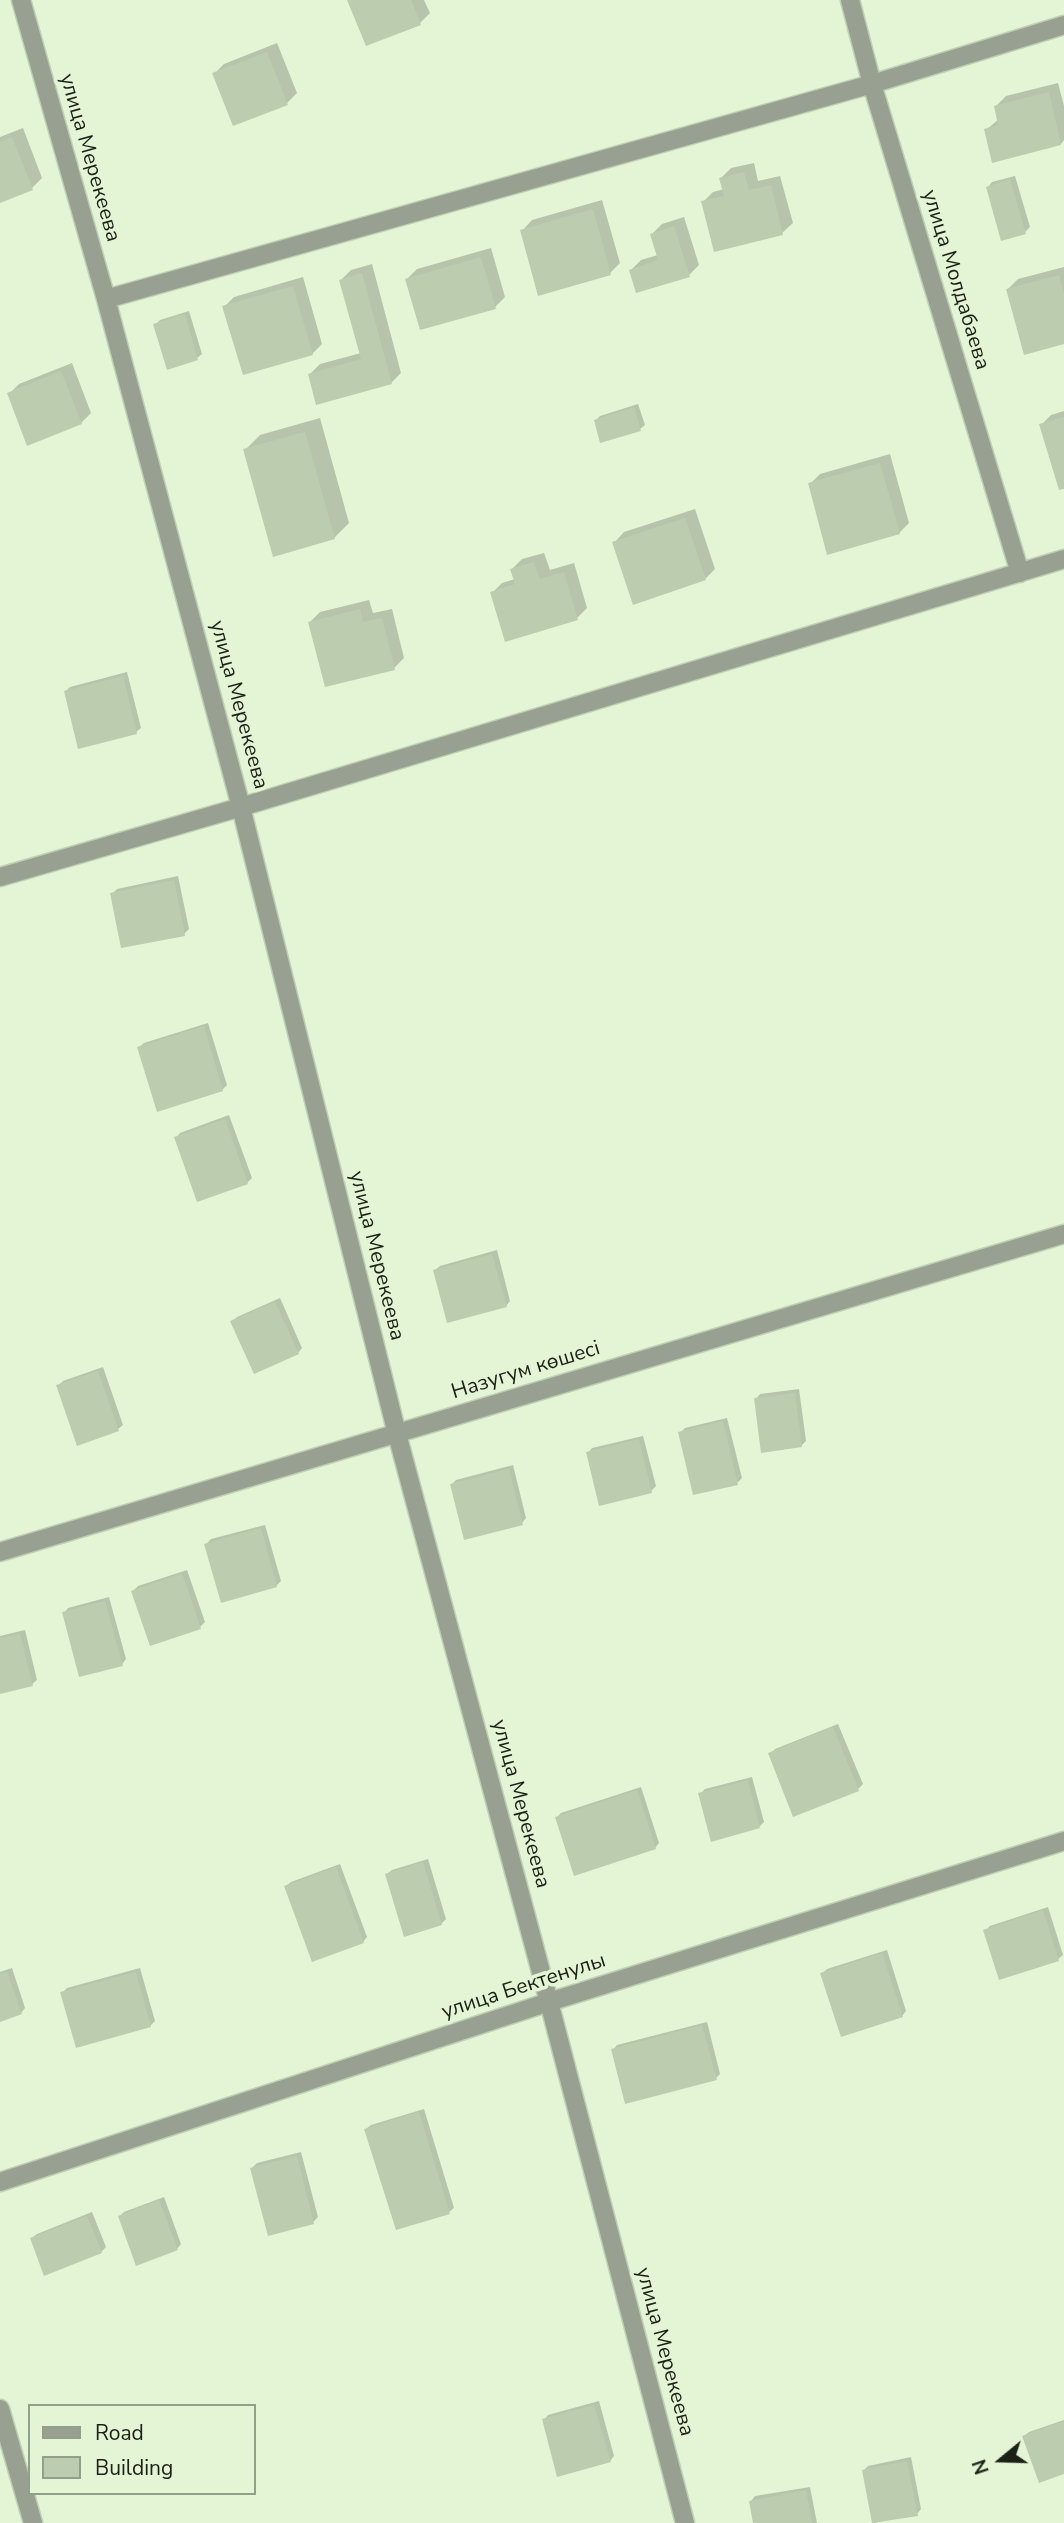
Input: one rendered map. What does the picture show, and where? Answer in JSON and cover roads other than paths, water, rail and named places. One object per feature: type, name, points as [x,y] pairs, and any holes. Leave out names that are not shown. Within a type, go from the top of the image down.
[{"type":"street","name":"улица Мерекеева","points":[[21,0],[106,299],[241,807],[397,1434],[550,2002],[685,2523]]},
{"type":"street","name":"улица Молдабаева","points":[[850,0],[872,84],[1020,573]]},
{"type":"street","points":[[106,299],[872,84],[1064,25]]},
{"type":"street","points":[[0,877],[1064,559]]},
{"type":"street","name":"Назугум көшесі","points":[[0,1552],[1064,1234]]},
{"type":"street","name":"улица Бектенулы","points":[[0,2182],[550,2002],[1064,1841]]},
{"type":"street","points":[[0,2409],[33,2523]]}]
